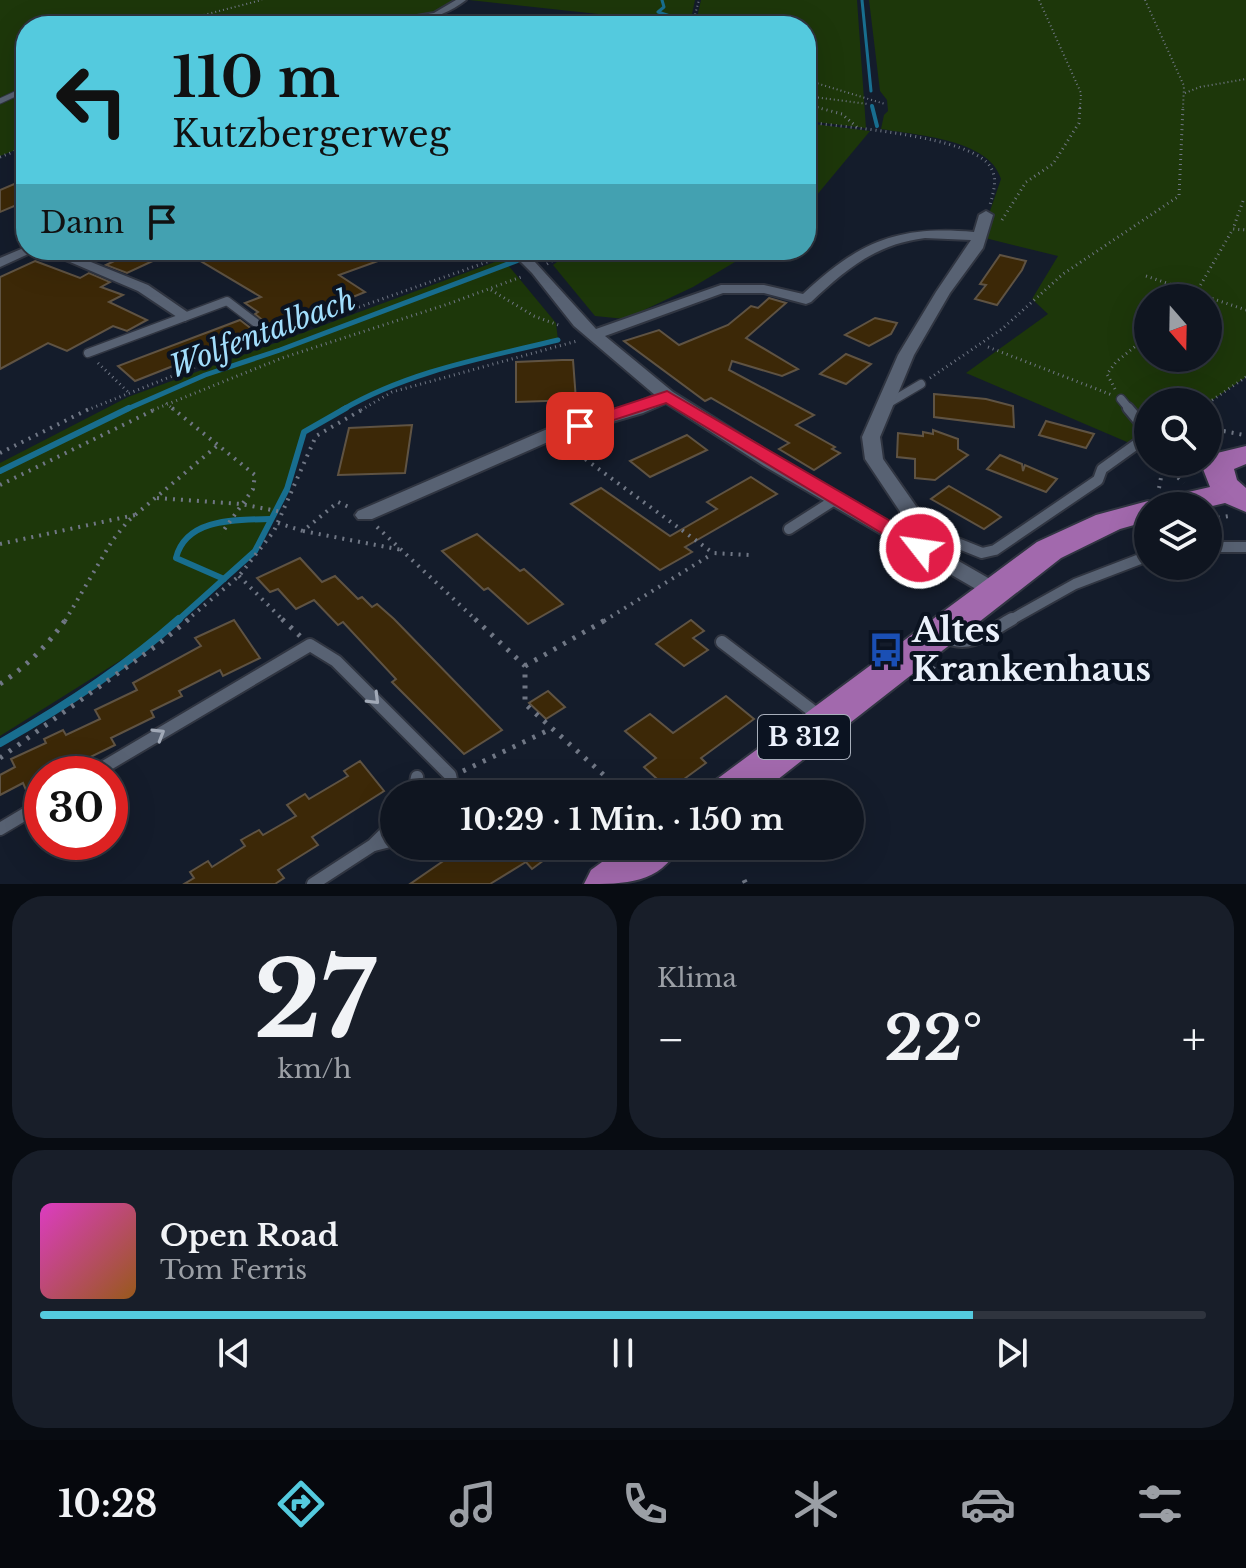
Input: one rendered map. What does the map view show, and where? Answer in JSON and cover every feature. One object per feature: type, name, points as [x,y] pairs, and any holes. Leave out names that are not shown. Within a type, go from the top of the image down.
[{"type":"main road","points":[[1232,504],[1218,469],[1224,461],[1246,455]]},
{"type":"main road","name":"B 312","points":[[747,780],[1049,550],[1108,522],[1134,515]]},
{"type":"main road","points":[[607,884],[639,860]]},
{"type":"street","points":[[429,16],[462,0]]},
{"type":"street","points":[[920,548],[915,519],[874,459],[871,437],[906,355],[943,292],[976,248],[986,215]]},
{"type":"street","points":[[586,329],[721,289],[764,289],[806,299],[834,272],[876,243],[900,235],[931,233],[979,237]]},
{"type":"street","points":[[74,260],[143,288],[185,316]]},
{"type":"street","points":[[526,260],[586,329],[667,396],[995,591]]},
{"type":"street","points":[[365,515],[551,434],[637,409],[667,396]]},
{"type":"lane","points":[[88,353],[227,301],[264,329]]},
{"type":"lane","points":[[884,406],[921,384]]},
{"type":"lane","points":[[1121,399],[1134,416]]},
{"type":"lane","points":[[920,548],[957,543],[982,553],[995,550],[1098,480],[1102,469],[1134,445]]},
{"type":"lane","points":[[789,529],[836,499]]},
{"type":"lane","points":[[1222,547],[1246,547]]},
{"type":"lane","points":[[941,634],[955,642],[970,642],[1075,584],[1134,561]]},
{"type":"lane","points":[[722,642],[826,721]]},
{"type":"lane","points":[[122,756],[310,645],[336,661],[450,775],[451,780]]},
{"type":"lane","points":[[0,829],[24,815]]},
{"type":"lane","points":[[313,884],[380,838]]},
{"type":"lane","points":[[373,845],[380,843]]},
{"type":"path","points":[[200,16],[262,0]]},
{"type":"path","points":[[1026,182],[1053,164],[1079,123],[1081,93],[1039,0]]},
{"type":"path","points":[[921,384],[1002,329],[1063,274],[1179,196],[1185,93],[1145,0]]},
{"type":"path","points":[[1185,93],[1200,87],[1246,79]]},
{"type":"path","points":[[816,82],[852,91],[885,104]]},
{"type":"path","points":[[816,97],[868,104]]},
{"type":"path","points":[[816,107],[842,114],[859,129]]},
{"type":"path","points":[[816,123],[945,142],[988,162],[995,174],[997,187],[986,215]]},
{"type":"path","points":[[1201,284],[1233,229],[1243,201]]},
{"type":"path","points":[[1233,229],[1246,230]]},
{"type":"path","points":[[272,337],[491,260]]},
{"type":"path","points":[[0,485],[82,441],[166,403],[325,343],[491,290],[552,260]]},
{"type":"path","points":[[1146,276],[1170,284]]},
{"type":"path","points":[[491,290],[514,301],[544,323],[586,329]]},
{"type":"path","points":[[1222,302],[1246,310]]},
{"type":"path","points":[[0,758],[160,643],[239,576],[259,553],[278,523],[279,511],[316,436],[392,392],[586,329]]},
{"type":"path","points":[[0,453],[45,428],[128,392],[259,342]]},
{"type":"path","points":[[988,347],[1121,399]]},
{"type":"path","points":[[1121,399],[1107,374],[1134,347]]},
{"type":"path","points":[[88,353],[128,392]]},
{"type":"path","points":[[1222,393],[1246,377]]},
{"type":"path","points":[[166,403],[255,475],[253,489],[221,534]]},
{"type":"path","points":[[1222,431],[1246,436]]},
{"type":"path","points":[[551,434],[713,553],[749,555]]},
{"type":"path","points":[[0,684],[25,667],[48,645],[84,593],[112,541],[135,515],[218,445]]},
{"type":"path","points":[[156,498],[241,504],[279,511]]},
{"type":"path","points":[[303,531],[338,502],[365,515],[525,666],[525,704],[609,780]]},
{"type":"path","points":[[0,544],[135,515]]},
{"type":"path","points":[[278,523],[303,531],[402,550]]},
{"type":"path","points":[[525,666],[650,594],[713,553]]},
{"type":"path","points":[[239,576],[310,645]]},
{"type":"path","points":[[450,775],[472,769],[551,729]]},
{"type":"green space","points":[[0,0],[459,0],[428,16],[16,16],[16,150],[0,156]]},
{"type":"green space","points":[[469,0],[695,0],[692,16],[616,16]]},
{"type":"green space","points":[[701,0],[857,0],[866,128],[816,122],[816,16],[697,16]]},
{"type":"green space","points":[[869,0],[1246,0],[1246,377],[1222,393],[1222,388],[1134,388],[1134,445],[966,373],[1048,314],[1032,299],[1058,256],[981,237],[1001,179],[994,166],[982,155],[950,141],[881,129],[888,111],[887,100],[880,91]]},
{"type":"green space","points":[[816,124],[870,131],[816,196]]},
{"type":"green space","points":[[500,260],[504,260],[556,323],[558,340],[429,371],[375,391],[304,432],[294,457],[287,489],[255,551],[161,635],[0,736],[0,463],[128,397]]},
{"type":"green space","points":[[560,260],[738,260],[693,287],[625,319],[595,316],[553,265]]},
{"type":"building","points":[[16,183],[16,205],[0,212],[0,190]]},
{"type":"building","points":[[1000,255],[1026,261],[997,305],[975,299],[986,285],[980,284]]},
{"type":"building","points":[[116,260],[155,260],[127,273],[106,265]]},
{"type":"building","points":[[199,260],[381,260],[339,275],[365,292],[280,327],[271,327],[245,303],[261,297]]},
{"type":"building","points":[[35,261],[80,278],[89,273],[110,282],[101,287],[123,295],[109,302],[147,320],[127,331],[113,326],[67,351],[48,343],[0,369],[0,277]]},
{"type":"building","points":[[769,298],[786,303],[746,338],[798,369],[782,376],[732,361],[729,370],[814,415],[796,425],[840,453],[814,470],[779,449],[789,443],[711,398],[705,401],[624,341],[659,330],[679,345],[728,325],[751,306],[758,308]]},
{"type":"building","points":[[875,318],[897,323],[891,334],[869,346],[845,335]]},
{"type":"building","points":[[240,320],[257,333],[135,381],[118,366]]},
{"type":"building","points":[[846,354],[871,364],[846,384],[820,374]]},
{"type":"building","points":[[573,360],[576,400],[516,402],[516,362]]},
{"type":"building","points":[[934,394],[986,399],[1013,406],[1014,427],[934,417]]},
{"type":"building","points":[[1046,421],[1094,434],[1086,448],[1039,435]]},
{"type":"building","points":[[412,425],[405,473],[338,475],[349,428]]},
{"type":"building","points":[[933,430],[958,439],[958,449],[968,455],[935,480],[915,478],[915,459],[897,457],[898,433],[923,436],[923,432],[933,434]]},
{"type":"building","points":[[687,435],[707,450],[650,477],[630,461]]},
{"type":"building","points":[[1000,455],[1022,464],[1023,471],[1025,465],[1057,479],[1046,492],[987,469]]},
{"type":"building","points":[[751,477],[777,494],[685,547],[692,552],[660,570],[571,504],[601,488],[670,536],[717,509],[707,502]]},
{"type":"building","points":[[949,486],[1001,517],[984,529],[931,499]]},
{"type":"building","points":[[477,534],[520,571],[524,569],[563,604],[528,624],[488,588],[484,590],[442,551]]},
{"type":"building","points":[[300,558],[322,582],[335,576],[358,599],[362,597],[372,607],[377,604],[502,730],[464,754],[392,682],[396,679],[343,622],[338,625],[314,600],[296,609],[278,589],[270,592],[257,578]]},
{"type":"building","points":[[234,620],[260,658],[223,676],[220,670],[179,691],[182,696],[151,711],[154,717],[111,738],[115,745],[92,756],[24,756],[24,785],[23,783],[0,795],[0,775],[15,767],[11,759],[46,743],[44,739],[63,730],[66,735],[100,719],[95,710],[137,690],[133,683],[201,646],[195,638]]},
{"type":"building","points":[[691,620],[704,631],[693,638],[708,650],[684,666],[656,644]]},
{"type":"building","points":[[548,691],[565,707],[546,719],[529,703]]},
{"type":"building","points":[[726,696],[754,719],[701,758],[706,763],[683,780],[658,780],[644,767],[656,758],[625,731],[650,714],[673,733]]},
{"type":"building","points":[[360,761],[380,786],[380,794],[312,837],[318,845],[278,870],[284,878],[275,884],[184,884],[194,878],[190,872],[208,861],[212,867],[245,846],[241,840],[259,830],[263,835],[296,816],[287,805],[305,794],[309,799],[348,776],[344,771]]},
{"type":"building","points":[[445,860],[544,860],[532,869],[526,862],[490,884],[410,884]]},
{"type":"waterway","points":[[662,0],[664,7],[658,12],[670,16]]},
{"type":"waterway","points":[[862,0],[871,91]]},
{"type":"waterway","points":[[872,106],[877,126]]},
{"type":"waterway","name":"Wolfentalbach","points":[[125,410],[205,375],[518,260]]},
{"type":"waterway","points":[[342,410],[420,375],[558,340]]},
{"type":"waterway","name":"Wolfentalbach","points":[[0,471],[129,408]]},
{"type":"waterway","points":[[224,579],[255,551],[287,489],[304,432],[346,408]]},
{"type":"waterway","points":[[224,579],[176,558],[182,545],[190,535],[214,524],[270,519]]},
{"type":"waterway","points":[[177,621],[224,579]]},
{"type":"waterway","points":[[0,743],[93,686],[179,619]]},
{"type":"place","name":"Altes Krankenhaus","points":[[886,650]]},
{"type":"route","points":[[580,426],[637,409],[667,396],[771,462],[920,548]]}]
